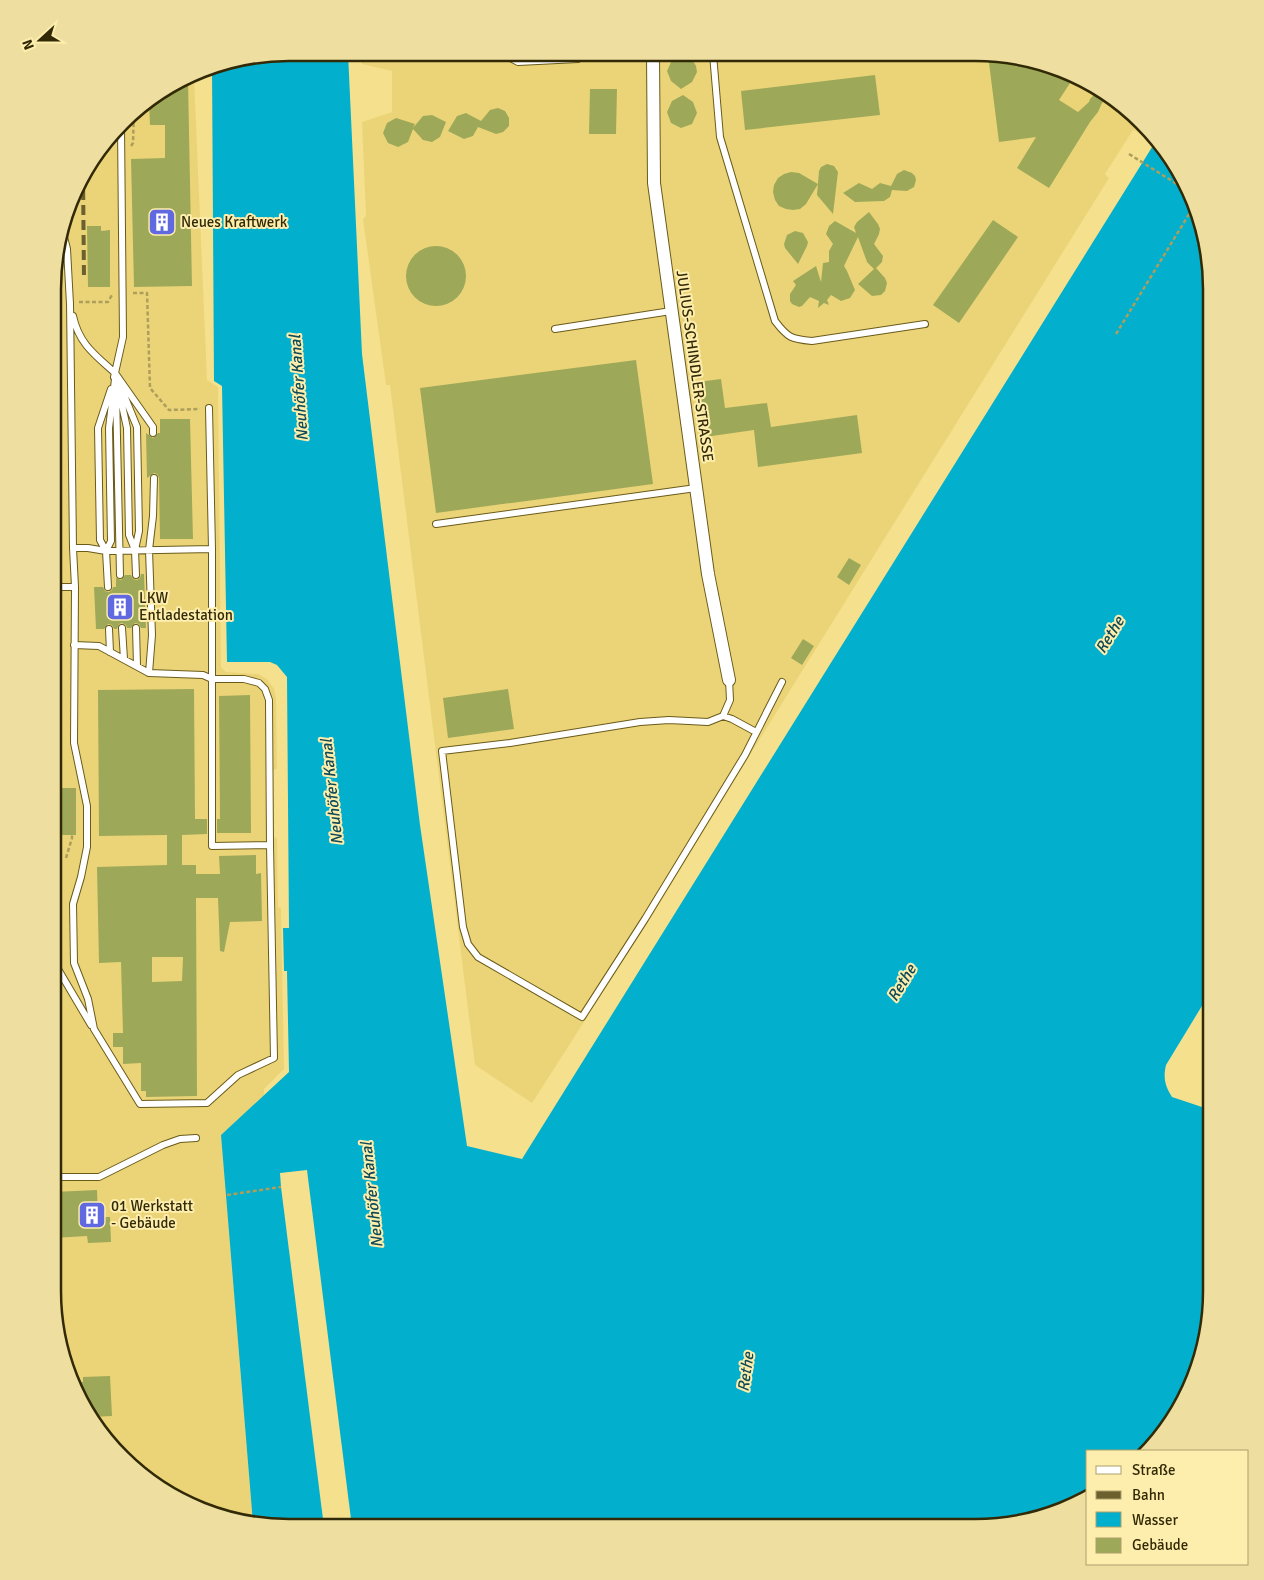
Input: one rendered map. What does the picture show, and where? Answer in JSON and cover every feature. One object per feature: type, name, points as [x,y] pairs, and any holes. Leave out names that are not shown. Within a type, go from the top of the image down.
[{"type":"street","name":"JULIUS-SCHINDLER-STRASSE","points":[[653,61],[654,183],[708,574],[729,680]]},
{"type":"lane","points":[[516,61],[538,61]]},
{"type":"lane","points":[[714,61],[720,138],[775,321],[786,335],[796,339],[812,341],[925,324]]},
{"type":"lane","points":[[108,587],[106,551],[100,540],[98,428],[115,374],[123,337],[121,136]]},
{"type":"lane","points":[[66,245],[70,302],[75,587],[74,743],[87,806],[86,847],[81,878],[73,904],[74,963],[88,999],[94,1029]]},
{"type":"lane","points":[[70,302],[76,330],[85,346],[115,374],[153,430]]},
{"type":"lane","points":[[555,329],[671,311]]},
{"type":"lane","points":[[115,374],[137,428],[139,531],[135,550],[136,575]]},
{"type":"lane","points":[[115,374],[127,428],[129,535],[135,550]]},
{"type":"lane","points":[[115,374],[120,575]]},
{"type":"lane","points":[[106,551],[111,541],[109,428],[115,374]]},
{"type":"lane","points":[[209,408],[212,550],[212,846],[270,845]]},
{"type":"lane","points":[[149,672],[152,635],[149,550],[153,516],[154,478]]},
{"type":"lane","points":[[436,524],[696,488]]},
{"type":"lane","points":[[73,548],[106,551],[212,550]]},
{"type":"lane","points":[[61,587],[75,587]]},
{"type":"lane","points":[[122,628],[124,659]]},
{"type":"lane","points":[[136,628],[136,666]]},
{"type":"lane","points":[[109,629],[110,652]]},
{"type":"lane","points":[[61,974],[140,1104],[207,1103],[238,1074],[274,1058],[269,700],[265,689],[259,683],[244,679],[212,679],[203,675],[149,672],[99,646],[74,645]]},
{"type":"lane","points":[[723,716],[730,700],[729,680]]},
{"type":"lane","points":[[756,732],[723,716],[708,722],[669,720],[640,722],[510,743],[442,751],[463,927],[468,944],[478,957],[582,1017],[645,919],[745,755],[782,682]]},
{"type":"lane","points":[[61,1177],[99,1177],[172,1142],[180,1139],[196,1138]]},
{"type":"path","points":[[129,148],[133,143],[134,123]]},
{"type":"path","points":[[1129,154],[1176,184]]},
{"type":"path","points":[[1116,334],[1190,213]]},
{"type":"path","points":[[70,302],[108,302],[116,290],[122,289],[131,289],[131,293],[147,293],[150,388],[169,410],[209,408]]},
{"type":"path","points":[[227,1195],[282,1187]]},
{"type":"shaded area","points":[[362,61],[974,61],[1004,63],[1048,73],[1089,92],[1113,108],[1140,133],[1133,130],[1105,174],[1109,178],[761,737],[654,913],[532,1103],[475,1065],[390,385],[386,385],[363,219],[366,216],[362,122],[392,112],[392,71],[362,64]]},
{"type":"shaded area","points":[[194,83],[207,380],[218,387],[221,667],[226,672],[258,674],[267,679],[274,689],[276,697],[277,769],[273,770],[274,837],[277,838],[278,907],[281,908],[284,1069],[264,1089],[264,1095],[221,1135],[252,1515],[216,1507],[175,1488],[151,1472],[118,1441],[92,1405],[73,1364],[63,1320],[61,1290],[61,290],[63,260],[73,216],[92,175],[108,151],[128,128],[151,108],[175,92]]},
{"type":"water","points":[[348,61],[362,354],[420,825],[467,1146],[522,1159],[1152,147],[1172,175],[1191,216],[1201,260],[1203,290],[1203,1004],[1166,1065],[1165,1078],[1172,1097],[1203,1107],[1203,1290],[1201,1320],[1191,1364],[1172,1405],[1156,1429],[1138,1450],[1086,1450],[1086,1490],[1048,1507],[1004,1517],[974,1519],[290,1519],[252,1515],[221,1135],[289,1072],[287,971],[284,971],[283,928],[289,928],[287,677],[277,665],[270,662],[227,662],[222,386],[214,381],[212,75],[260,63]]},
{"type":"pier","points":[[307,1170],[351,1519],[323,1519],[280,1173]]},
{"type":"building","points":[[672,61],[693,61],[697,72],[692,82],[681,89],[671,81],[667,71]]},
{"type":"building","points":[[989,62],[1034,69],[1070,83],[1059,100],[1078,112],[1094,95],[1104,102],[1049,188],[1017,168],[1036,137],[999,142]]},
{"type":"building","points":[[875,75],[880,115],[745,130],[741,91]]},
{"type":"building","name":"Neues Kraftwerk","points":[[188,85],[192,286],[134,287],[131,159],[165,158],[165,125],[150,125],[149,109]]},
{"type":"building","points":[[590,89],[617,89],[616,134],[589,134]]},
{"type":"building","points":[[683,95],[693,102],[697,113],[692,124],[681,128],[671,123],[667,112],[672,101]]},
{"type":"building","points":[[498,108],[505,111],[509,118],[509,126],[503,132],[496,134],[478,127],[473,136],[464,139],[448,131],[457,116],[466,113],[481,121],[490,110]]},
{"type":"building","points":[[432,115],[446,122],[440,137],[432,142],[423,140],[413,129],[408,142],[398,147],[388,143],[383,133],[387,123],[396,118],[415,124],[413,128],[423,116]]},
{"type":"building","points":[[827,164],[834,166],[838,172],[833,214],[817,195],[819,171],[821,167]]},
{"type":"building","points":[[904,170],[915,176],[914,187],[907,191],[892,190],[890,197],[884,201],[855,202],[843,193],[859,183],[872,189],[880,183],[891,186],[897,174]]},
{"type":"building","points":[[791,172],[799,173],[818,184],[806,204],[800,209],[786,209],[779,206],[773,192],[778,178]]},
{"type":"building","points":[[869,212],[880,229],[874,244],[883,256],[882,262],[876,268],[887,283],[885,291],[881,295],[872,296],[858,284],[874,269],[867,262],[858,237],[844,266],[855,290],[850,298],[841,301],[831,295],[827,300],[829,305],[824,303],[818,308],[819,301],[810,297],[802,306],[799,307],[792,304],[790,294],[796,285],[793,281],[816,266],[821,282],[823,263],[829,262],[829,251],[833,244],[826,234],[829,226],[835,221],[856,233],[854,227],[857,222]]},
{"type":"building","points":[[993,220],[1018,237],[959,323],[933,305]]},
{"type":"building","points":[[87,226],[101,226],[101,231],[110,230],[110,287],[88,287]]},
{"type":"building","points":[[795,231],[803,233],[808,242],[798,264],[784,244],[787,235]]},
{"type":"building","points":[[430,246],[442,246],[453,251],[461,259],[466,270],[464,288],[453,301],[442,306],[430,306],[419,301],[411,293],[406,282],[406,270],[411,259],[419,251]]},
{"type":"building","points":[[636,360],[653,484],[436,513],[420,388]]},
{"type":"building","points":[[721,379],[725,408],[767,403],[771,427],[857,415],[862,453],[758,467],[754,430],[705,437],[698,382]]},
{"type":"building","points":[[160,419],[190,419],[193,539],[160,539],[159,478],[154,473],[147,478],[146,433],[153,438],[160,433]]},
{"type":"building","points":[[849,558],[861,565],[849,585],[837,577]]},
{"type":"building","name":"LKW Entladestation","points":[[141,574],[144,574],[146,628],[141,628],[139,624],[135,623],[131,628],[127,628],[122,623],[119,624],[117,629],[108,624],[104,629],[96,629],[94,587],[103,587],[105,591],[109,592],[113,587],[116,587],[116,578],[121,580],[125,575],[131,575],[133,579],[137,580]]},
{"type":"building","points":[[803,639],[814,646],[802,665],[791,658]]},
{"type":"building","points":[[194,689],[195,819],[207,819],[207,834],[182,835],[182,865],[196,865],[196,874],[220,874],[219,856],[256,855],[256,874],[261,873],[262,921],[230,922],[224,952],[220,951],[218,898],[196,898],[197,1096],[146,1097],[146,1091],[141,1091],[141,1063],[123,1064],[123,1047],[113,1047],[113,1033],[123,1033],[121,962],[99,963],[97,867],[167,865],[167,835],[99,836],[98,690]],"holes":[[[152,957],[183,957],[182,981],[152,982]]]},
{"type":"building","points":[[508,689],[514,729],[448,738],[443,698]]},
{"type":"building","points":[[250,695],[251,833],[217,833],[217,819],[220,819],[219,696]]},
{"type":"building","points":[[61,788],[76,788],[76,835],[61,835]]},
{"type":"building","name":"01 Werkstatt - Gebäude","points":[[97,1190],[98,1217],[110,1217],[111,1242],[88,1243],[87,1236],[61,1238],[61,1192]]},
{"type":"building","points":[[110,1376],[112,1416],[100,1417],[81,1382],[83,1382],[83,1377]]},
{"type":"railway","points":[[83,193],[84,280]]},
{"type":"place","name":"Neues Kraftwerk","points":[[162,222]]},
{"type":"place","name":"LKW Entladestation","points":[[120,607]]},
{"type":"place","name":"01 Werkstatt - Gebäude","points":[[92,1215]]},
{"type":"water label","name":"Neuhöfer Kanal","points":[[299,388]]},
{"type":"water label","name":"Rethe","points":[[1110,635]]},
{"type":"water label","name":"Neuhöfer Kanal","points":[[332,792]]},
{"type":"water label","name":"Rethe","points":[[902,983]]},
{"type":"water label","name":"Neuhöfer Kanal","points":[[372,1195]]},
{"type":"water label","name":"Rethe","points":[[746,1372]]}]
